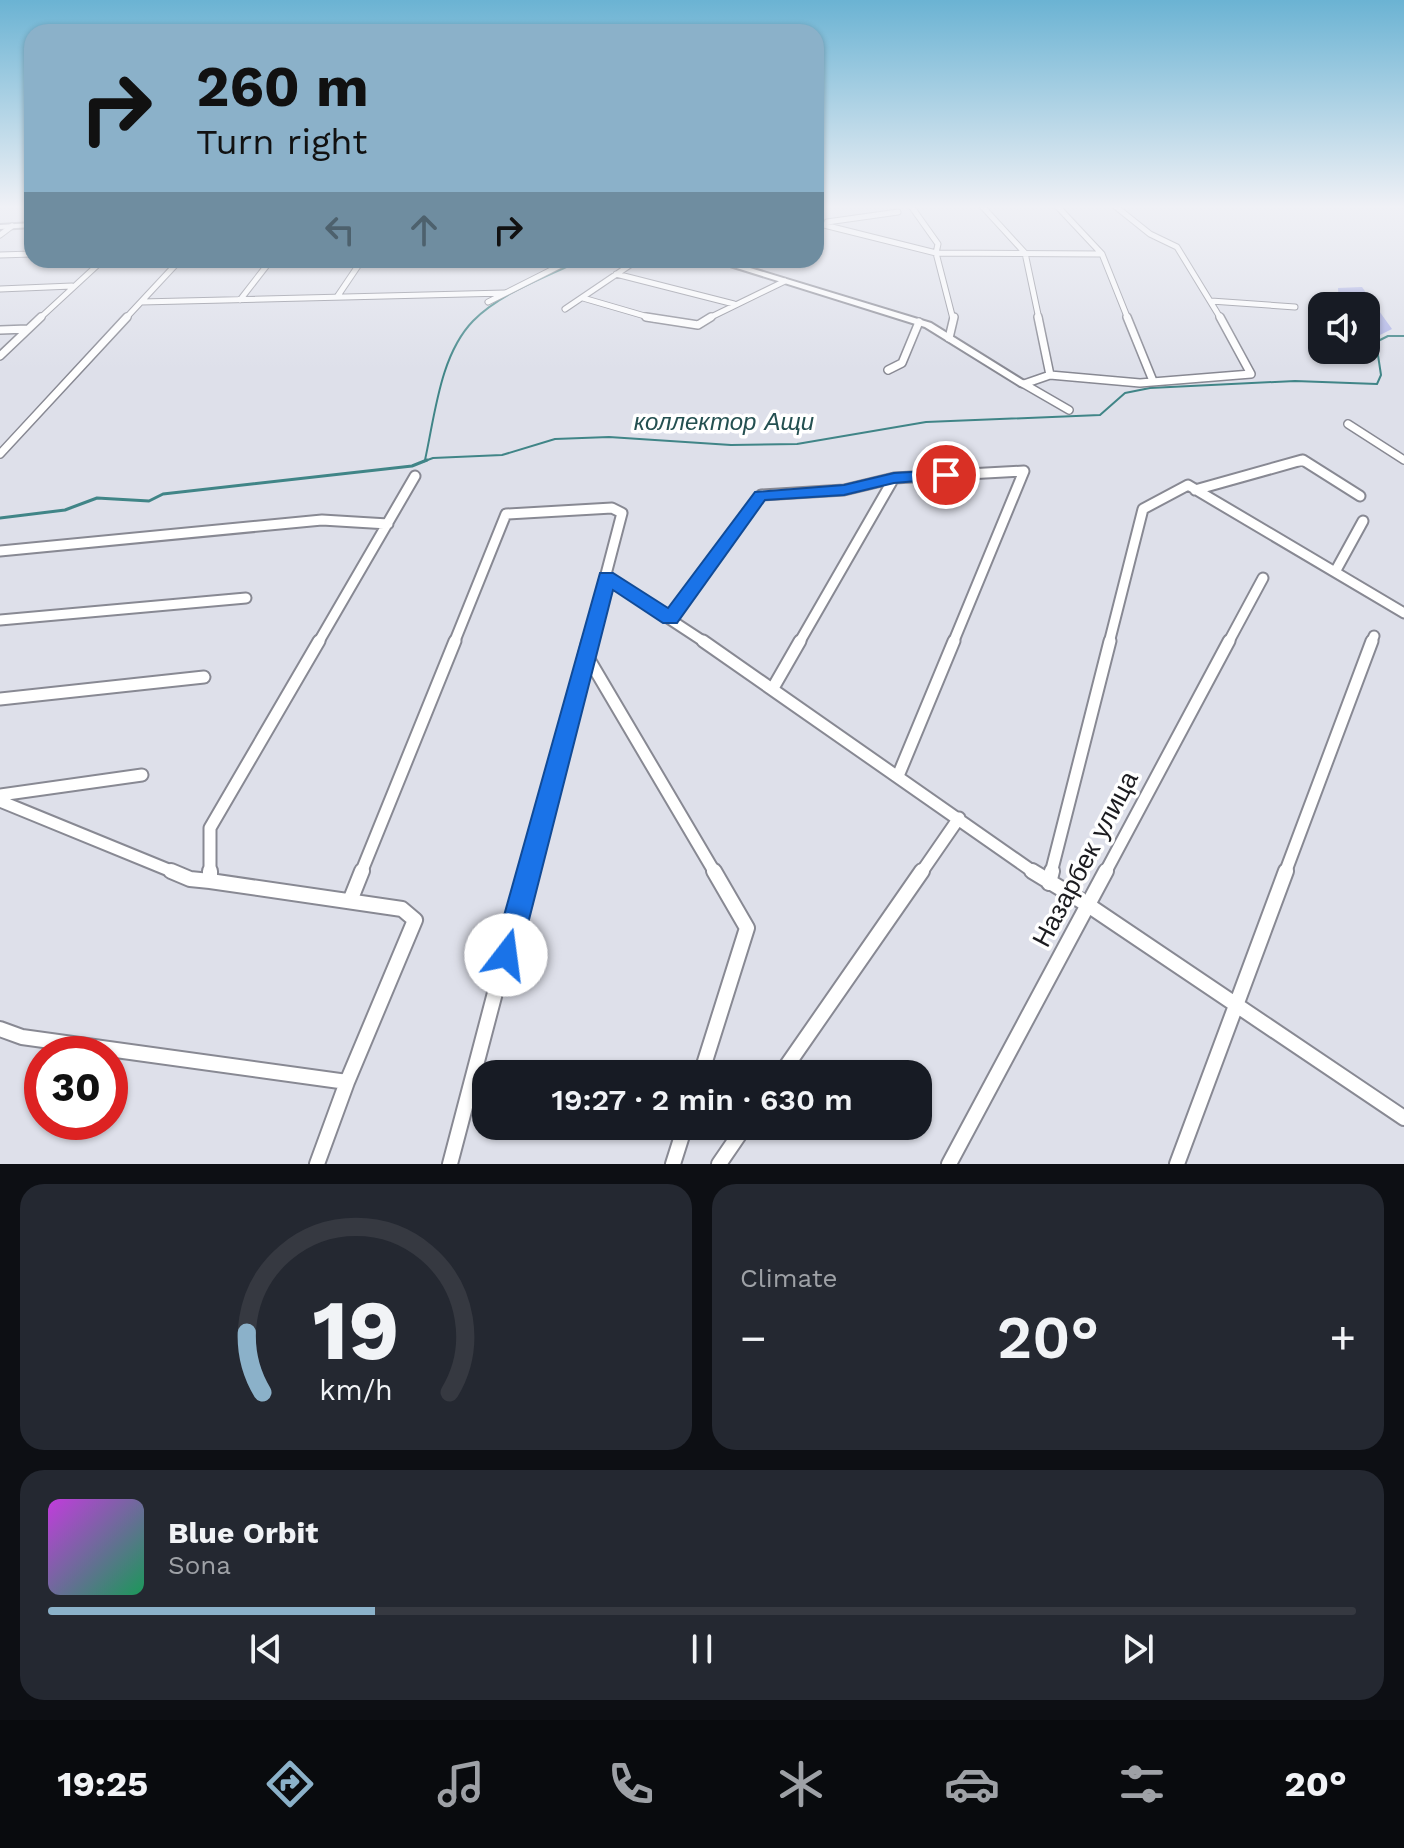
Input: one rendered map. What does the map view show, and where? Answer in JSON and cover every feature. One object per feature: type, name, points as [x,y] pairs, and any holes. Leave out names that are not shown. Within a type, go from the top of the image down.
[{"type":"street","points":[[938,260],[954,316],[949,338]]},
{"type":"street","points":[[1026,260],[1050,375]]},
{"type":"street","points":[[1105,260],[1153,381]]},
{"type":"street","points":[[1024,384],[1050,375],[1153,381],[1251,374],[1185,260]]},
{"type":"street","points":[[0,356],[93,268]]},
{"type":"street","points":[[0,454],[173,268]]},
{"type":"street","points":[[240,300],[265,268]]},
{"type":"street","points":[[337,297],[357,268]]},
{"type":"street","points":[[488,302],[555,268]]},
{"type":"street","points":[[565,309],[625,268]]},
{"type":"street","points":[[742,268],[919,322],[1069,410]]},
{"type":"street","points":[[616,274],[734,304]]},
{"type":"street","points":[[583,298],[651,319],[698,325],[734,304],[785,281]]},
{"type":"street","points":[[0,289],[72,286]]},
{"type":"street","points":[[141,302],[505,293]]},
{"type":"street","points":[[1211,301],[1295,307]]},
{"type":"street","points":[[888,370],[902,363],[919,322]]},
{"type":"street","points":[[0,330],[28,329]]},
{"type":"street","points":[[1348,424],[1404,460]]},
{"type":"street","points":[[1195,490],[1303,460],[1360,496]]},
{"type":"street","points":[[670,618],[761,495],[844,490],[894,478],[1024,471],[898,776]]},
{"type":"street","points":[[210,881],[210,828],[415,476]]},
{"type":"street","points":[[773,688],[894,478]]},
{"type":"street","points":[[1049,883],[1143,509],[1188,485],[1404,613]]},
{"type":"street","points":[[350,901],[506,514],[612,508],[622,513],[587,656],[450,1164]]},
{"type":"street","points":[[0,551],[322,520],[388,524]]},
{"type":"street","points":[[1335,572],[1363,521]]},
{"type":"street","points":[[607,578],[773,688],[1049,883],[1088,905],[1404,1118]]},
{"type":"street","name":"Назарбек улица","points":[[949,1164],[1263,578]]},
{"type":"street","points":[[0,620],[246,598]]},
{"type":"street","points":[[1177,1164],[1374,636]]},
{"type":"street","points":[[587,656],[747,928],[705,1060]]},
{"type":"street","points":[[0,699],[204,677]]},
{"type":"street","points":[[0,798],[142,775]]},
{"type":"street","points":[[0,798],[190,879],[402,909],[415,920],[347,1082],[317,1164]]},
{"type":"street","points":[[791,1060],[959,818]]},
{"type":"street","points":[[0,1029],[22,1037],[347,1082]]},
{"type":"street","points":[[673,1164],[681,1140]]},
{"type":"street","points":[[719,1164],[735,1140]]},
{"type":"shaded area","points":[[1362,287],[1366,292],[1338,292],[1338,288]]},
{"type":"shaded area","points":[[1380,312],[1392,329],[1380,335]]},
{"type":"waterway","points":[[425,460],[440,386],[462,335],[473,321],[497,302],[563,268]]},
{"type":"waterway","name":"коллектор Ащи","points":[[422,462],[433,458],[502,455],[555,439],[609,437],[731,445],[797,444],[926,422],[1100,415],[1125,393],[1150,388],[1295,381],[1377,384],[1381,375],[1376,342],[1388,336],[1404,336]]},
{"type":"waterway","name":"коллектор Ащи","points":[[422,462],[427,460]]},
{"type":"waterway","name":"коллектор Ащи","points":[[0,518],[65,510],[97,498],[149,501],[163,494],[412,466],[422,462]]},
{"type":"route","points":[[506,955],[607,578],[670,618],[761,495],[844,490],[894,478],[946,475]]}]
